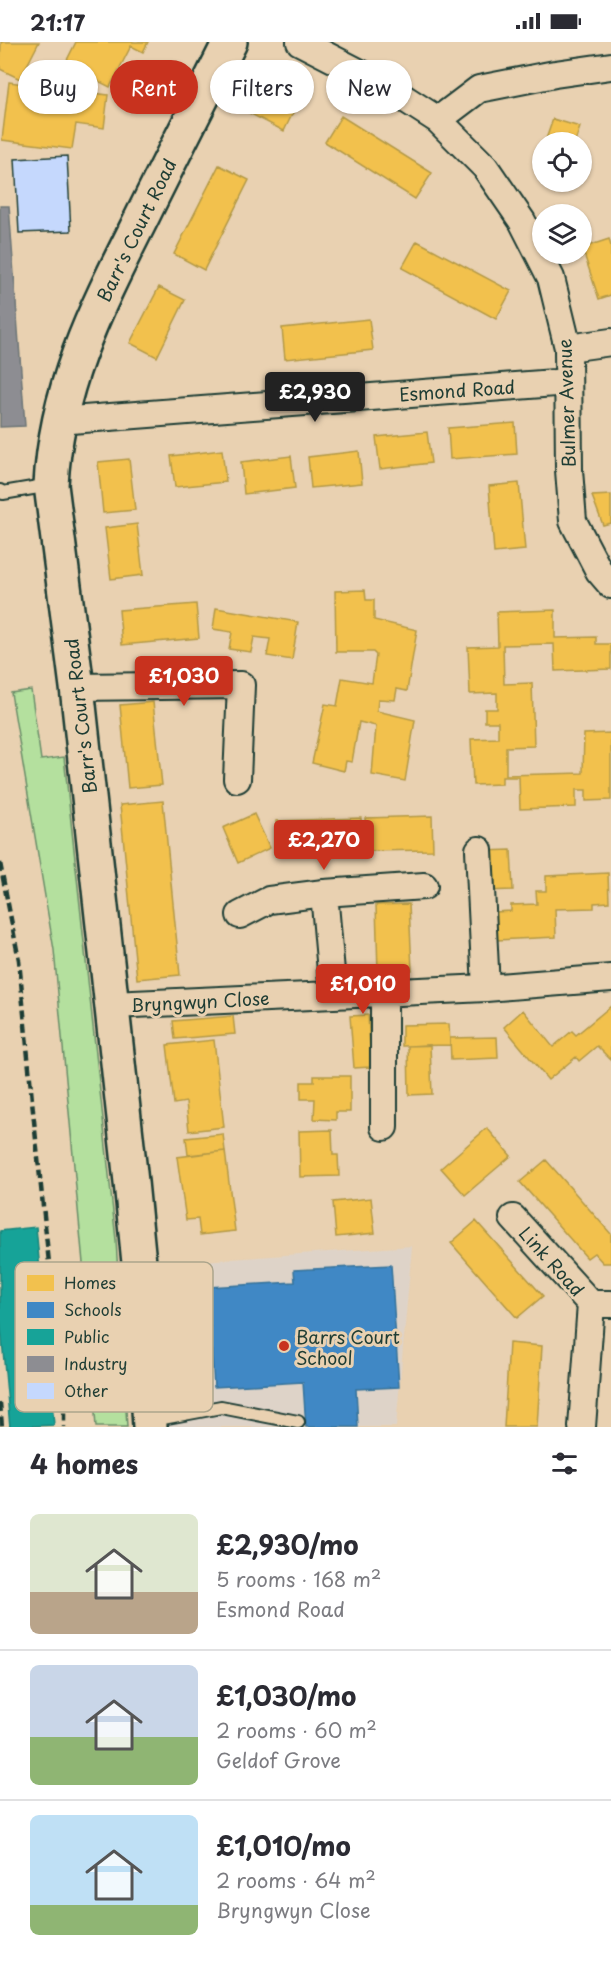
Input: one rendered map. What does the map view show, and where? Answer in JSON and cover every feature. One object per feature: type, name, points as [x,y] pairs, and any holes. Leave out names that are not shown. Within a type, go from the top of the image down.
[{"type":"street","name":"Barr's Court Road","points":[[139,1262],[77,687],[51,485],[53,452],[58,421],[76,357],[107,287],[230,42]]},
{"type":"street","name":"Bulmer Avenue","points":[[300,42],[382,84],[438,120],[485,167],[522,221],[551,278],[567,348],[568,470],[573,521],[599,571],[611,585]]},
{"type":"street","points":[[438,120],[479,89],[611,66]]},
{"type":"street","points":[[567,348],[611,342]]},
{"type":"street","name":"Esmond Road","points":[[58,421],[568,382]]},
{"type":"street","points":[[77,687],[241,685],[237,779]]},
{"type":"street","points":[[478,850],[486,988]]},
{"type":"street","points":[[240,915],[269,900],[324,893],[424,886]]},
{"type":"street","points":[[324,893],[333,994]]},
{"type":"street","name":"Bryngwyn Close","points":[[112,1005],[486,988],[611,978]]},
{"type":"street","points":[[384,993],[384,1127]]},
{"type":"street","name":"Link Road","points":[[513,1218],[601,1304],[582,1427]]},
{"type":"lane","points":[[0,491],[3,493],[51,485]]},
{"type":"lane","points":[[213,1409],[220,1407],[298,1422]]},
{"type":"lane","points":[[150,1424],[199,1412]]},
{"type":"shaded area","name":"Barrs Court School","points":[[412,1246],[396,1427],[168,1427],[167,1412],[213,1412],[213,1262],[188,1262]]},
{"type":"green space","points":[[31,690],[41,760],[64,757],[117,1262],[83,1262],[54,950],[11,693]]},
{"type":"green space","points":[[95,1412],[126,1412],[127,1427],[96,1427]]},
{"type":"building: Homes","points":[[1,42],[39,42],[30,60],[18,60],[18,78],[0,69]]},
{"type":"building: Homes","points":[[76,42],[148,42],[143,52],[131,46],[124,60],[110,60],[110,87],[98,81],[98,60],[67,60]]},
{"type":"building: Homes","points":[[9,82],[18,83],[18,114],[98,114],[98,94],[108,95],[104,128],[76,124],[72,149],[2,140]]},
{"type":"building: Homes","points":[[251,114],[292,114],[284,131]]},
{"type":"building: Homes","points":[[341,116],[432,173],[415,199],[325,142]]},
{"type":"building: Homes","points":[[553,119],[580,127],[578,132],[548,132]]},
{"type":"building: Homes","points":[[219,165],[249,180],[204,270],[174,254]]},
{"type":"building: Homes","points":[[609,239],[611,246],[611,295],[599,299],[587,264],[592,264],[592,245]]},
{"type":"building: Homes","points":[[417,241],[511,291],[496,319],[402,268]]},
{"type":"building: Homes","points":[[159,287],[185,300],[157,357],[130,343]]},
{"type":"building: Homes","points":[[369,319],[373,350],[285,359],[282,328]]},
{"type":"building: Homes","points":[[515,423],[517,454],[450,459],[448,428]]},
{"type":"building: Homes","points":[[427,432],[431,463],[380,469],[376,437]]},
{"type":"building: Homes","points":[[222,450],[226,482],[175,487],[171,456]]},
{"type":"building: Homes","points":[[359,451],[362,483],[311,488],[308,457]]},
{"type":"building: Homes","points":[[291,456],[295,488],[244,494],[241,462]]},
{"type":"building: Homes","points":[[129,459],[135,510],[103,513],[98,462]]},
{"type":"building: Homes","points":[[519,483],[525,550],[494,553],[489,486]]},
{"type":"building: Homes","points":[[611,495],[611,523],[603,525],[592,496]]},
{"type":"building: Homes","points":[[137,524],[143,575],[111,579],[105,528]]},
{"type":"building: Homes","points":[[365,590],[366,600],[374,600],[374,620],[417,630],[407,691],[397,689],[395,700],[378,699],[377,711],[415,720],[405,781],[372,775],[376,726],[359,722],[352,762],[346,761],[344,771],[312,763],[325,704],[337,706],[342,678],[372,683],[376,655],[373,652],[336,652],[335,591]]},
{"type":"building: Homes","points":[[196,604],[199,638],[122,645],[119,610]]},
{"type":"building: Homes","points":[[216,608],[298,622],[292,660],[267,656],[270,639],[254,637],[251,652],[229,649],[232,632],[213,629]]},
{"type":"building: Homes","points":[[555,610],[555,638],[596,637],[596,644],[611,644],[611,669],[555,671],[554,644],[503,645],[504,684],[532,683],[534,746],[506,747],[506,775],[583,773],[584,734],[611,733],[611,800],[586,801],[586,790],[576,790],[576,807],[520,809],[519,777],[502,777],[502,784],[473,785],[471,739],[498,738],[498,722],[485,722],[485,709],[497,709],[497,693],[470,694],[468,647],[498,646],[497,612]]},
{"type":"building: Homes","points":[[153,702],[162,785],[128,788],[120,705]]},
{"type":"building: Homes","points":[[163,801],[180,975],[137,979],[120,805]]},
{"type":"building: Homes","points":[[254,814],[270,848],[238,863],[223,828]]},
{"type":"building: Homes","points":[[432,816],[433,850],[366,851],[365,818]]},
{"type":"building: Homes","points":[[361,818],[362,850],[277,853],[276,821]]},
{"type":"building: Homes","points":[[511,850],[513,890],[484,891],[482,851]]},
{"type":"building: Homes","points":[[608,873],[609,902],[594,903],[594,908],[555,909],[556,937],[497,940],[495,912],[511,911],[511,905],[537,904],[536,891],[546,891],[546,876]]},
{"type":"building: Homes","points":[[409,904],[412,970],[378,972],[376,905]]},
{"type":"building: Homes","points":[[611,1006],[611,1060],[597,1046],[579,1061],[576,1057],[548,1080],[504,1027],[523,1010],[553,1047],[572,1031],[576,1035]]},
{"type":"building: Homes","points":[[368,1015],[371,1067],[354,1068],[350,1016]]},
{"type":"building: Homes","points":[[233,1016],[235,1034],[175,1039],[173,1021]]},
{"type":"building: Homes","points":[[449,1024],[450,1045],[402,1046],[402,1025]]},
{"type":"building: Homes","points":[[497,1037],[498,1058],[451,1060],[450,1038]]},
{"type":"building: Homes","points":[[214,1040],[224,1127],[189,1131],[186,1102],[174,1104],[167,1045]]},
{"type":"building: Homes","points":[[430,1045],[432,1094],[409,1095],[408,1046]]},
{"type":"building: Homes","points":[[314,1076],[350,1076],[350,1112],[336,1112],[336,1120],[314,1119],[315,1099],[301,1099],[301,1082],[314,1082]]},
{"type":"building: Homes","points":[[487,1128],[511,1156],[465,1195],[441,1168]]},
{"type":"building: Homes","points":[[332,1130],[333,1155],[338,1155],[339,1176],[300,1177],[299,1131]]},
{"type":"building: Homes","points":[[223,1134],[225,1151],[188,1155],[186,1138]]},
{"type":"building: Homes","points":[[225,1151],[235,1231],[200,1235],[198,1219],[186,1220],[177,1157]]},
{"type":"building: Homes","points":[[546,1160],[611,1234],[611,1263],[603,1263],[594,1253],[587,1258],[520,1182]]},
{"type":"building: Homes","points":[[371,1198],[375,1233],[336,1237],[333,1202]]},
{"type":"building: Homes","points":[[476,1221],[543,1296],[517,1318],[451,1243]]},
{"type":"building: Homes","points":[[509,1343],[542,1346],[537,1427],[504,1427]]},
{"type":"building: Schools","points":[[391,1265],[399,1387],[356,1389],[358,1427],[306,1427],[303,1382],[214,1387],[213,1287],[295,1282],[294,1270]]},
{"type":"building: Public","points":[[36,1227],[39,1262],[15,1262],[15,1412],[53,1412],[54,1425],[10,1427],[0,1317],[0,1231]]},
{"type":"building: Industry","points":[[0,206],[9,206],[25,426],[0,427]]},
{"type":"building: Other","points":[[67,156],[71,231],[19,233],[15,159]]},
{"type":"railway","points":[[0,863],[19,960],[49,1262]]},
{"type":"railway","points":[[0,1403],[2,1427]]},
{"type":"railway","points":[[64,1412],[64,1427]]},
{"type":"place","name":"Barrs Court School","points":[[284,1346]]}]
